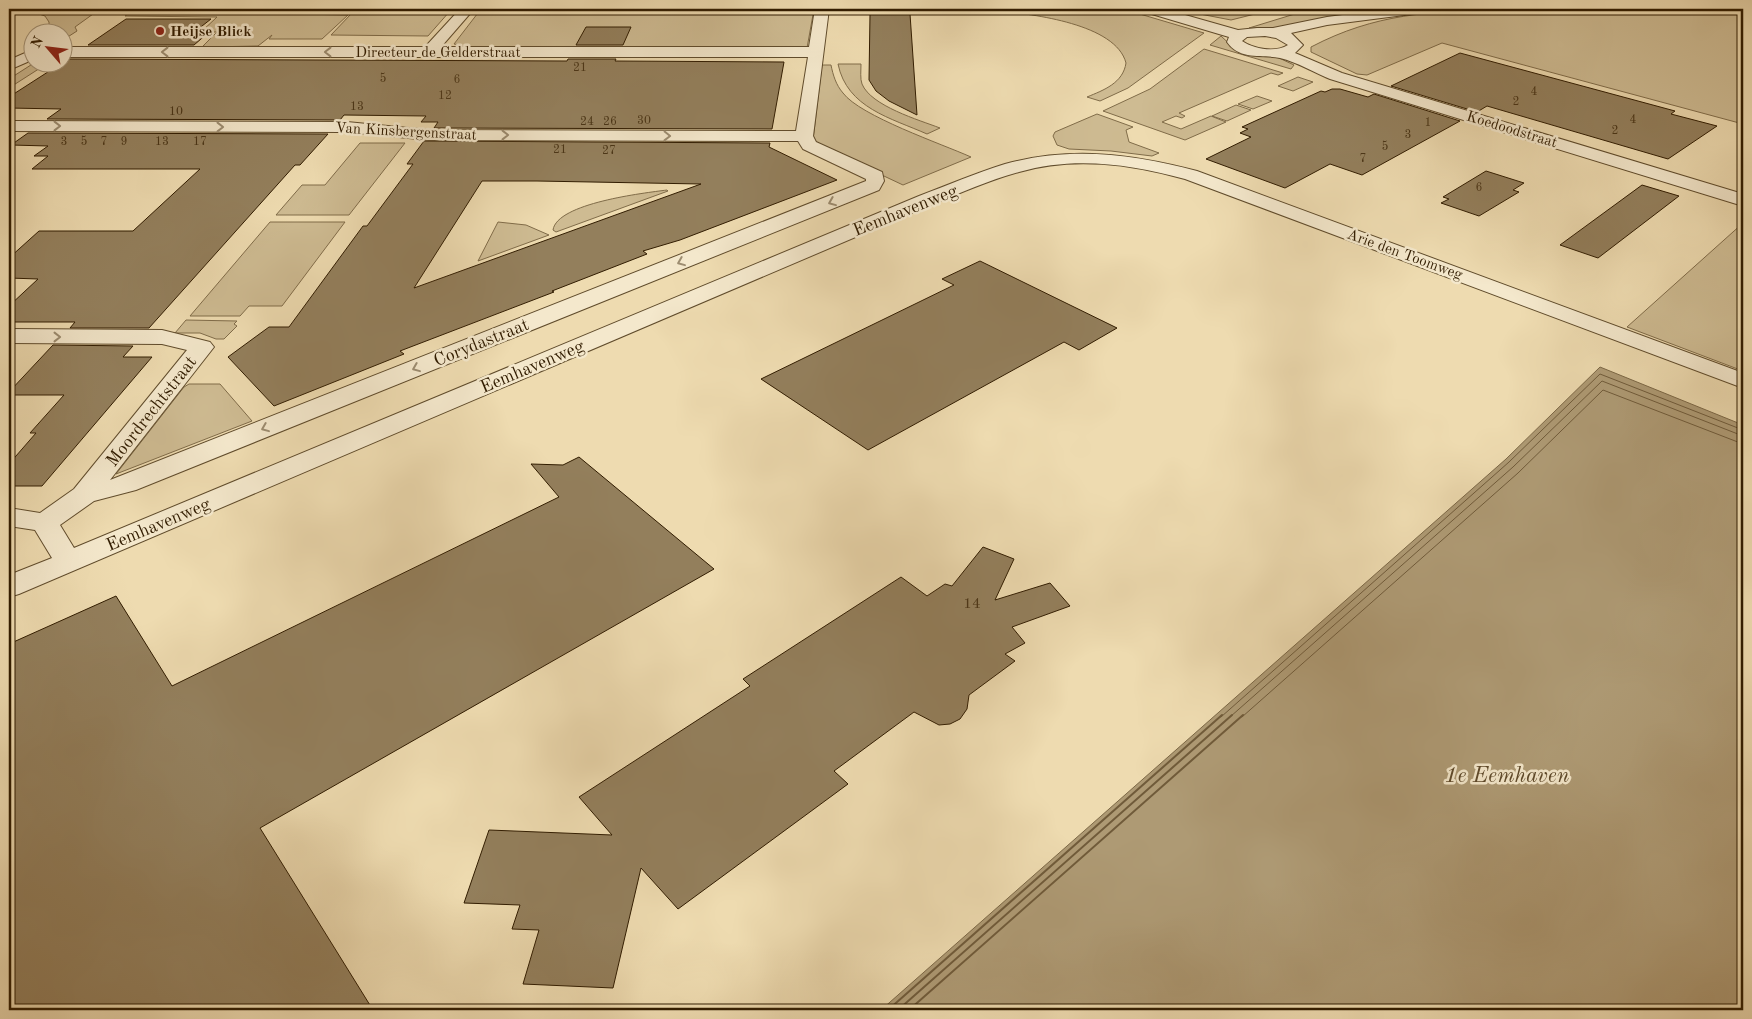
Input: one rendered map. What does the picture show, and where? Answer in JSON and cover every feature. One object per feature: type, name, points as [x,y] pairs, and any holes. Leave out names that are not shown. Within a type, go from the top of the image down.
[{"type":"street","points":[[429,52],[467,9]]},
{"type":"street","points":[[804,136],[814,52],[822,9]]},
{"type":"street","points":[[1150,9],[1239,35],[1257,32],[1272,34],[1327,21],[1420,9]]},
{"type":"street","points":[[1715,9],[1743,10]]},
{"type":"street","points":[[1239,35],[1234,42],[1245,49],[1267,53],[1288,48],[1359,17]]},
{"type":"street","name":"Koedoodstraat","points":[[1272,34],[1286,37],[1288,48],[1336,76],[1743,200]]},
{"type":"street","name":"Directeur de Gelderstraat","points":[[72,52],[814,52]]},
{"type":"street","points":[[10,64],[22,59]]},
{"type":"street","name":"Van Kinsbergenstraat","points":[[9,126],[347,127],[429,135],[804,136]]},
{"type":"street","name":"Corydastraat","points":[[84,495],[128,484],[872,186],[875,176],[809,145],[804,136]]},
{"type":"street","name":"Arie den Toomweg","points":[[1059,159],[1130,161],[1191,175],[1743,381]]},
{"type":"street","name":"Eemhavenweg","points":[[9,587],[926,200],[1010,169],[1059,159]]},
{"type":"street","name":"Moordrechtstraat","points":[[9,336],[162,337],[202,347],[84,495],[45,523]]},
{"type":"street","points":[[9,517],[45,523],[68,561]]},
{"type":"shaded area","points":[[24,9],[100,9],[75,27],[77,31],[72,34],[72,22],[49,22],[45,16]]},
{"type":"shaded area","points":[[136,9],[448,9],[450,11],[428,36],[331,35],[351,14],[298,14],[348,15],[322,39],[269,39],[272,35],[258,46],[208,47],[203,46],[217,32],[201,32],[217,17],[125,16]]},
{"type":"shaded area","points":[[481,9],[814,9],[807,48],[472,47],[454,44]]},
{"type":"shaded area","points":[[999,9],[1123,9],[1204,33],[1128,88],[1100,101],[1087,97],[1100,92],[1117,81],[1126,63],[1119,50],[1107,39],[1090,30],[1051,18],[998,11]]},
{"type":"shaded area","points":[[1174,9],[1275,9],[1231,20]]},
{"type":"shaded area","points":[[1311,9],[1378,9],[1280,28],[1249,28]]},
{"type":"shaded area","points":[[1500,9],[1685,9],[1743,13],[1743,124],[1442,43],[1367,75],[1357,74],[1311,52],[1311,47],[1335,36],[1381,21],[1426,13]]},
{"type":"shaded area","points":[[1221,36],[1235,49],[1277,57],[1294,65],[1291,69],[1210,45]]},
{"type":"shaded area","points":[[1204,49],[1283,73],[1278,75],[1271,73],[1179,113],[1185,116],[1182,118],[1176,116],[1162,122],[1181,129],[1211,116],[1226,122],[1185,140],[1103,111],[1150,89]]},
{"type":"shaded area","points":[[838,64],[861,64],[862,84],[875,99],[896,111],[940,128],[927,134],[872,110],[851,91],[843,79]]},
{"type":"shaded area","points":[[822,65],[831,65],[835,80],[843,93],[852,102],[866,111],[903,129],[971,157],[903,185],[816,144],[813,140]]},
{"type":"shaded area","points":[[22,71],[34,72],[9,88],[9,79]]},
{"type":"shaded area","points":[[1298,77],[1313,82],[1293,91],[1278,86]]},
{"type":"shaded area","points":[[1257,96],[1272,101],[1253,109],[1238,104]]},
{"type":"shaded area","points":[[1236,105],[1251,110],[1227,121],[1212,116]]},
{"type":"shaded area","points":[[1097,114],[1133,127],[1126,130],[1129,142],[1159,153],[1152,156],[1111,151],[1069,149],[1057,145],[1053,136],[1055,132]]},
{"type":"shaded area","points":[[360,143],[405,143],[349,215],[276,215],[302,185],[325,185]]},
{"type":"shaded area","points":[[667,190],[556,232],[553,230],[558,221],[569,213],[585,206],[622,197]]},
{"type":"shaded area","points":[[270,222],[345,222],[282,306],[249,306],[240,316],[190,316]]},
{"type":"shaded area","points":[[498,222],[526,225],[549,235],[478,261]]},
{"type":"shaded area","points":[[1743,223],[1743,371],[1627,327]]},
{"type":"shaded area","points":[[186,320],[237,321],[234,324],[237,326],[224,339],[216,339],[200,333],[175,333]]},
{"type":"shaded area","points":[[189,384],[220,384],[252,421],[116,474],[184,387]]},
{"type":"water","name":"1e Eemhaven","points":[[1600,367],[1743,425],[1743,1010],[881,1010],[1506,459]]},
{"type":"building","points":[[870,14],[910,14],[917,115],[889,101],[876,91],[869,80]]},
{"type":"building","name":"Heijse Blick","points":[[126,19],[211,19],[193,33],[208,33],[194,45],[88,45]]},
{"type":"building","points":[[586,27],[631,27],[623,45],[576,45]]},
{"type":"building","points":[[1460,53],[1675,111],[1671,114],[1717,126],[1668,159],[1487,106],[1477,112],[1391,86]]},
{"type":"building","points":[[72,59],[567,61],[568,59],[616,59],[615,61],[784,62],[772,129],[434,128],[438,122],[421,122],[426,116],[344,115],[340,120],[47,119],[61,109],[9,108],[9,97],[48,72],[72,72]]},
{"type":"building","points":[[1332,89],[1340,89],[1368,97],[1374,94],[1460,121],[1362,175],[1330,164],[1285,188],[1206,159],[1251,137],[1240,133],[1248,129],[1242,127],[1321,91],[1325,92]]},
{"type":"building","points":[[28,133],[328,134],[300,165],[295,165],[149,328],[70,328],[75,322],[9,322],[9,306],[38,279],[9,278],[9,258],[39,231],[133,231],[200,169],[32,169],[48,156],[34,156],[48,146],[11,145]]},
{"type":"building","points":[[424,141],[770,143],[769,147],[837,180],[680,240],[643,251],[647,254],[400,351],[404,354],[274,406],[228,357],[269,327],[289,327],[363,226],[367,226],[413,164],[407,164]],"holes":[[[482,181],[701,184],[414,288]]]},
{"type":"building","points":[[1486,171],[1524,183],[1513,190],[1519,192],[1479,216],[1441,203],[1449,199],[1443,197]]},
{"type":"building","points":[[1642,185],[1679,196],[1598,258],[1560,245]]},
{"type":"building","points":[[980,261],[1117,328],[1079,350],[1064,342],[868,450],[761,379],[954,285],[942,279]]},
{"type":"building","points":[[53,345],[133,346],[123,357],[152,357],[42,486],[9,486],[9,464],[36,433],[30,433],[64,395],[9,395],[9,392]]},
{"type":"building","points":[[579,457],[714,569],[260,828],[373,1010],[9,1010],[9,644],[116,596],[172,686],[559,497],[531,464],[563,465]]},
{"type":"building","points":[[983,547],[1014,559],[995,600],[1050,583],[1070,606],[1012,627],[1025,643],[1005,654],[1015,661],[969,695],[967,709],[960,719],[950,724],[939,725],[914,712],[834,771],[848,784],[678,909],[641,868],[613,988],[523,984],[539,930],[512,929],[520,905],[464,903],[489,830],[612,835],[579,797],[750,686],[743,679],[901,577],[927,596],[945,584],[952,586]]},
{"type":"place","name":"Heijse Blick","points":[[160,31]]}]
